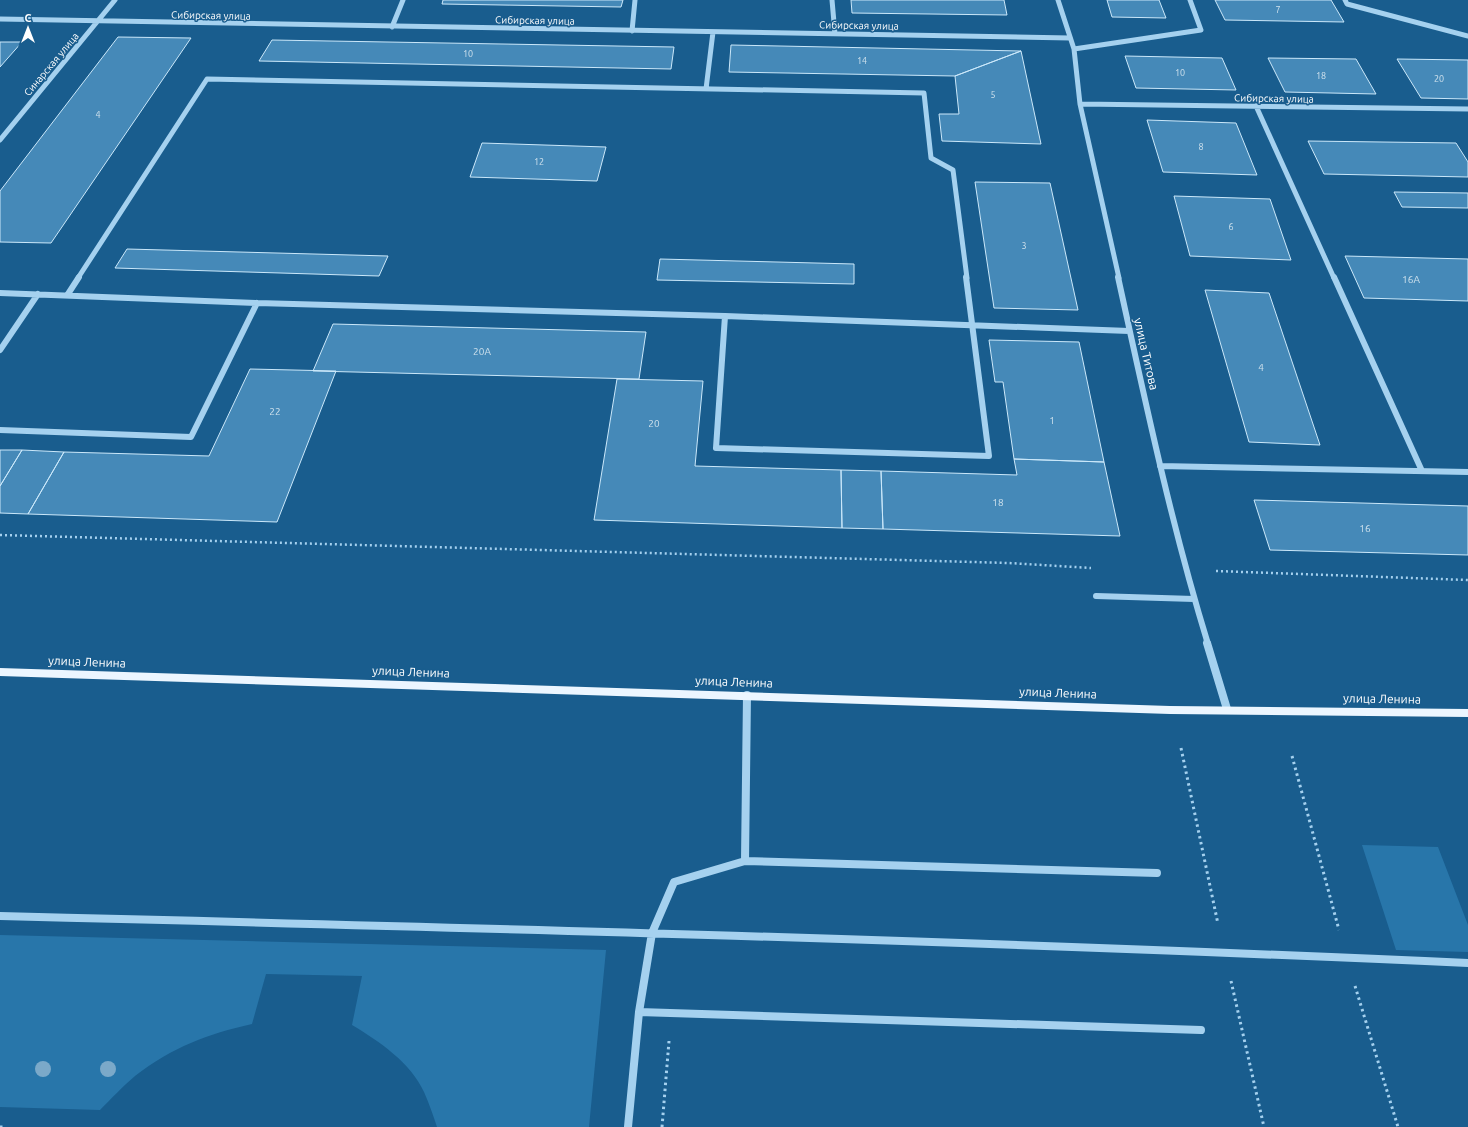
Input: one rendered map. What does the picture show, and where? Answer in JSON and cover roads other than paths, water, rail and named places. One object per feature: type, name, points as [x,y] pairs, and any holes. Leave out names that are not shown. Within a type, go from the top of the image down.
[{"type":"main road","name":"улица Ленина","points":[[0,672],[747,695],[1170,710],[1227,709],[1468,713]]},
{"type":"street","name":"Синарская улица","points":[[0,140],[115,0]]},
{"type":"street","points":[[392,27],[403,0]]},
{"type":"street","points":[[632,31],[635,0]]},
{"type":"street","points":[[832,0],[836,34]]},
{"type":"street","name":"улица Титова","points":[[1058,0],[1074,49],[1080,104],[1129,332],[1160,466],[1194,599],[1227,709]]},
{"type":"street","points":[[1074,49],[1201,30],[1190,0]]},
{"type":"street","points":[[1345,0],[1347,4],[1468,36]]},
{"type":"street","name":"Сибирская улица","points":[[0,20],[1070,38]]},
{"type":"street","points":[[706,89],[713,32]]},
{"type":"street","points":[[68,294],[206,79],[924,93],[931,158],[953,170],[989,456],[716,448],[725,316]]},
{"type":"street","name":"Сибирская улица","points":[[1080,104],[1468,109]]},
{"type":"street","points":[[1256,106],[1422,470]]},
{"type":"street","points":[[0,293],[973,324],[1129,332]]},
{"type":"street","points":[[0,350],[38,294]]},
{"type":"street","points":[[0,430],[191,437],[257,302]]},
{"type":"street","points":[[1160,466],[1468,472]]},
{"type":"street","points":[[1096,596],[1194,599]]},
{"type":"street","points":[[745,861],[747,695]]},
{"type":"street","points":[[628,1127],[639,1012],[652,933],[674,882],[745,861],[1157,873]]},
{"type":"street","points":[[0,916],[652,933],[1224,952],[1468,963]]},
{"type":"street","points":[[639,1012],[1201,1030]]}]
